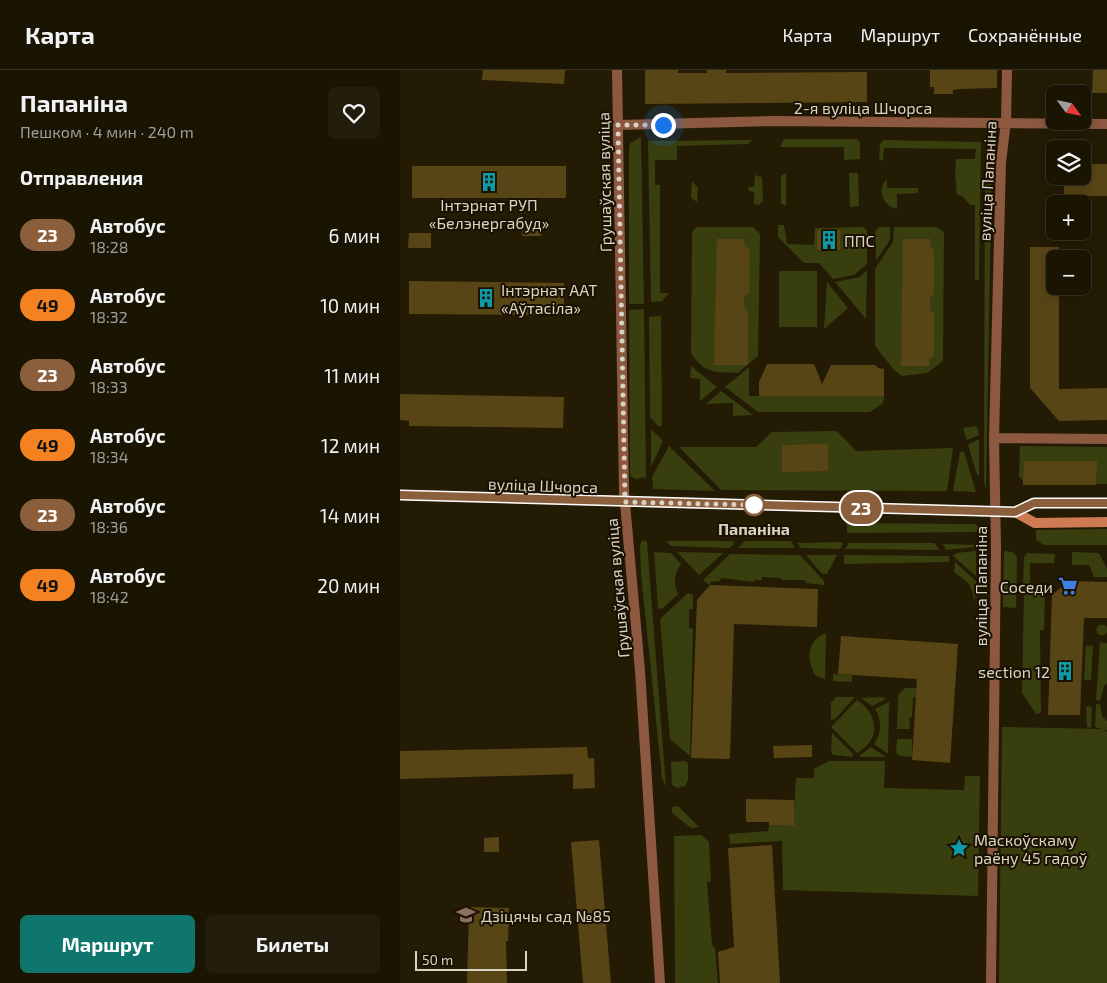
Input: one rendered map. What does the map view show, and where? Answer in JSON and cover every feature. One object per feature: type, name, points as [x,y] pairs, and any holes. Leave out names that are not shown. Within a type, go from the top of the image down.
[{"type":"main road","name":"вуліца Шчорса","points":[[400,495],[996,512],[1015,512],[1034,503],[1107,503]]},
{"type":"main road","name":"вуліца Шчорса","points":[[1015,512],[1035,523],[1107,522]]},
{"type":"street","name":"Грушаўская вуліца","points":[[617,70],[625,502],[640,671],[660,983]]},
{"type":"street","name":"вуліца Папаніна","points":[[991,983],[996,512],[994,438],[1001,162],[1006,122],[1007,70]]},
{"type":"street","name":"2-я вуліца Шчорса","points":[[618,125],[774,121],[1107,124]]},
{"type":"street","points":[[994,438],[1107,439]]},
{"type":"green space","points":[[641,137],[644,304],[629,304],[629,151],[630,143]]},
{"type":"green space","points":[[784,139],[856,139],[860,142],[860,159],[844,160],[844,147],[780,147]]},
{"type":"green space","points":[[752,140],[748,144],[677,146],[677,160],[655,160],[655,185],[660,185],[660,293],[669,293],[662,301],[651,302],[648,141]]},
{"type":"green space","points":[[883,140],[981,142],[979,280],[975,280],[975,205],[970,205],[962,196],[957,195],[955,175],[956,159],[975,159],[976,149],[884,148],[883,161],[879,159],[880,145]]},
{"type":"green space","points":[[985,149],[992,149],[986,489],[984,482]]},
{"type":"green space","points":[[786,173],[786,206],[781,203],[781,176]]},
{"type":"green space","points":[[849,173],[858,173],[859,206],[850,207]]},
{"type":"green space","points":[[755,175],[762,177],[763,201],[759,205],[754,204],[754,192],[749,191],[748,187],[754,187]]},
{"type":"green space","points":[[887,179],[887,188],[918,188],[918,193],[897,194],[897,209],[892,207],[885,201],[882,193],[882,188]]},
{"type":"green space","points":[[692,181],[698,188],[697,202],[691,198]]},
{"type":"green space","points":[[778,225],[784,225],[787,244],[814,245],[815,228],[864,227],[867,231],[867,264],[854,275],[833,279],[819,263],[804,263],[778,237]]},
{"type":"green space","points":[[696,227],[753,227],[760,234],[758,356],[738,373],[716,372],[706,368],[691,353],[692,232]]},
{"type":"green space","points":[[879,227],[890,227],[890,240],[876,261],[875,231]]},
{"type":"green space","points":[[894,227],[937,227],[944,232],[943,361],[927,373],[902,376],[895,371],[875,346],[875,269],[893,242]]},
{"type":"green space","points":[[867,270],[866,319],[835,282],[860,277]]},
{"type":"green space","points":[[779,271],[817,271],[817,327],[779,327]]},
{"type":"green space","points":[[827,282],[848,308],[824,329]]},
{"type":"green space","points":[[644,309],[646,477],[636,479],[630,476],[629,310]]},
{"type":"green space","points":[[661,316],[662,426],[658,426],[650,417],[649,317]]},
{"type":"green space","points":[[691,366],[717,387],[700,401],[700,379],[690,378]]},
{"type":"green space","points":[[749,367],[749,396],[884,396],[883,403],[870,412],[758,412],[725,387]]},
{"type":"green space","points":[[721,391],[753,415],[733,416],[733,403],[706,404]]},
{"type":"green space","points":[[975,426],[978,429],[979,435],[967,440],[963,428]]},
{"type":"green space","points":[[651,429],[663,441],[651,467]]},
{"type":"green space","points":[[837,431],[856,451],[953,448],[947,491],[721,490],[679,447],[756,447],[772,432]]},
{"type":"green space","points":[[977,440],[979,441],[979,475],[977,475],[968,445]]},
{"type":"green space","points":[[669,446],[715,491],[653,489],[652,477]]},
{"type":"green space","points":[[1020,446],[1107,447],[1107,484],[1023,485],[1023,480],[1019,477]]},
{"type":"green space","points":[[960,452],[964,452],[976,492],[953,491]]},
{"type":"green space","points":[[847,523],[974,524],[989,532],[847,533]]},
{"type":"green space","points":[[1107,529],[1107,545],[1044,545],[1036,540],[1036,530]]},
{"type":"green space","points":[[642,540],[647,542],[666,787],[662,778],[641,574],[640,546]]},
{"type":"green space","points":[[666,541],[733,541],[734,544],[729,548],[671,546]]},
{"type":"green space","points":[[745,541],[791,541],[795,548],[738,548]]},
{"type":"green space","points":[[841,542],[843,544],[840,549],[801,548],[797,543]]},
{"type":"green space","points":[[849,543],[934,543],[940,550],[845,549]]},
{"type":"green space","points":[[943,544],[977,545],[975,547],[946,550]]},
{"type":"green space","points":[[976,551],[976,576],[953,556],[956,553]]},
{"type":"green space","points":[[1004,551],[1013,552],[1017,557],[1016,608],[1003,607]]},
{"type":"green space","points":[[654,552],[671,553],[681,564],[675,578],[678,594],[662,609],[658,608]]},
{"type":"green space","points":[[677,552],[723,553],[699,575]]},
{"type":"green space","points":[[1072,552],[1099,553],[1107,569],[1107,577],[1094,577],[1089,565],[1072,565]]},
{"type":"green space","points":[[1027,553],[1055,554],[1054,563],[1030,563],[1030,587],[1023,585],[1024,557]]},
{"type":"green space","points":[[730,554],[800,555],[824,581],[824,585],[806,583],[805,580],[782,580],[781,578],[762,577],[762,580],[754,580],[754,582],[721,578],[720,581],[711,582],[709,585],[703,580]]},
{"type":"green space","points":[[806,555],[837,555],[827,574],[822,574]]},
{"type":"green space","points":[[844,555],[949,556],[949,562],[844,564]]},
{"type":"green space","points":[[955,562],[976,581],[975,603],[969,584],[954,572]]},
{"type":"green space","points":[[1024,592],[1045,592],[1044,630],[1040,630],[1041,713],[1036,714],[1022,693]]},
{"type":"green space","points":[[688,593],[693,595],[693,609],[689,609],[689,628],[693,629],[690,756],[670,739],[660,619]]},
{"type":"green space","points":[[1102,624],[1108,630],[1102,636],[1096,630]]},
{"type":"green space","points":[[826,633],[825,679],[815,675],[810,663],[810,651],[815,640]]},
{"type":"green space","points":[[1100,642],[1107,643],[1107,683],[1104,686],[1100,701],[1096,700]]},
{"type":"green space","points":[[1086,645],[1093,646],[1091,680],[1084,680]]},
{"type":"green space","points":[[833,674],[852,675],[852,682],[833,681]]},
{"type":"green space","points":[[905,688],[917,688],[916,697],[913,698],[912,717],[909,718],[910,729],[897,729],[898,695]]},
{"type":"green space","points":[[836,697],[855,697],[835,719],[831,720],[831,703]]},
{"type":"green space","points":[[883,697],[886,699],[872,706],[861,698]]},
{"type":"green space","points":[[857,700],[870,712],[874,727],[870,741],[865,748],[857,753],[831,727]]},
{"type":"green space","points":[[889,702],[888,754],[874,744],[879,735],[880,727],[875,709]]},
{"type":"green space","points":[[1096,704],[1100,704],[1102,716],[1107,721],[1107,730],[1095,727]]},
{"type":"green space","points":[[1086,706],[1092,707],[1091,728],[1087,727]]},
{"type":"green space","points":[[1002,727],[1103,729],[1107,732],[1107,983],[999,983]]},
{"type":"green space","points":[[832,733],[853,754],[852,757],[833,755],[831,751]]},
{"type":"green space","points":[[897,739],[912,739],[912,757],[900,756],[896,753]]},
{"type":"green space","points":[[871,747],[886,757],[860,757]]},
{"type":"green space","points":[[686,761],[688,764],[688,780],[685,786],[677,788],[672,785],[671,762]]},
{"type":"green space","points":[[829,761],[885,761],[884,788],[964,790],[965,776],[980,776],[978,896],[783,890],[782,841],[730,844],[729,834],[768,831],[769,825],[793,826],[796,778],[814,778],[814,769]]},
{"type":"green space","points":[[678,806],[699,827],[691,828],[672,813],[672,807]]},
{"type":"green space","points":[[702,835],[709,842],[711,881],[707,883],[712,945],[715,948],[718,983],[675,983],[674,836]]},
{"type":"building","points":[[483,70],[565,70],[564,84],[482,80]]},
{"type":"building","points":[[645,70],[678,70],[678,73],[707,73],[707,70],[726,70],[726,73],[867,72],[867,102],[645,104]]},
{"type":"building","points":[[930,70],[997,70],[997,88],[959,89],[953,90],[953,94],[934,94],[934,87],[930,87]]},
{"type":"building","points":[[1093,70],[1107,70],[1107,93],[1092,93]]},
{"type":"building","points":[[1091,164],[1107,164],[1107,196],[1064,195],[1064,185],[1091,185]]},
{"type":"building","name":"Інтэрнат РУП «Белэнергабуд»","points":[[412,166],[566,166],[566,198],[412,198]]},
{"type":"building","points":[[523,223],[541,223],[541,236],[522,236]]},
{"type":"building","name":"ППС","points":[[817,230],[840,230],[840,250],[817,250]]},
{"type":"building","points":[[409,233],[431,233],[431,248],[408,248]]},
{"type":"building","points":[[717,239],[744,239],[745,246],[750,249],[749,293],[744,296],[745,309],[748,312],[748,365],[714,365]]},
{"type":"building","points":[[903,239],[931,239],[930,247],[934,250],[934,294],[930,297],[930,310],[934,313],[934,356],[929,359],[929,366],[901,366]]},
{"type":"building","points":[[1030,247],[1059,247],[1059,250],[1046,250],[1046,295],[1059,295],[1059,389],[1107,388],[1107,420],[1059,421],[1030,388]]},
{"type":"building","name":"Інтэрнат ААТ «Аўтасіла»","points":[[409,281],[564,283],[564,315],[409,314]]},
{"type":"building","points":[[767,364],[814,364],[822,384],[831,365],[875,365],[878,368],[884,369],[884,396],[759,396],[759,382]]},
{"type":"building","points":[[400,394],[564,397],[563,428],[409,426],[409,421],[400,420]]},
{"type":"building","points":[[828,444],[828,471],[782,472],[782,445]]},
{"type":"building","points":[[1024,461],[1097,461],[1096,485],[1023,485]]},
{"type":"building","points":[[1069,581],[1107,582],[1107,618],[1084,618],[1080,715],[1048,715],[1052,595]]},
{"type":"building","points":[[710,585],[818,589],[817,627],[734,624],[730,759],[691,758],[697,600]]},
{"type":"building","points":[[841,636],[958,644],[950,763],[912,760],[917,679],[838,674]]},
{"type":"building","points":[[812,745],[812,757],[774,758],[773,746]]},
{"type":"building","points":[[587,747],[588,758],[594,758],[595,788],[573,789],[573,774],[400,779],[400,751]]},
{"type":"building","points":[[746,799],[794,800],[794,826],[769,825],[769,822],[746,822]]},
{"type":"building","points":[[499,837],[499,852],[484,852],[484,838]]},
{"type":"building","points":[[599,840],[611,983],[583,983],[571,842]]},
{"type":"building","points":[[772,845],[780,983],[720,983],[718,952],[734,947],[728,848]]},
{"type":"building","points":[[469,907],[509,908],[508,941],[506,941],[507,983],[467,983]]},
{"type":"bus line","name":"23","points":[[400,495],[1015,512],[1034,503],[1107,503]]},
{"type":"place","name":"Інтэрнат РУП «Белэнергабуд»","points":[[489,182]]},
{"type":"place","name":"ППС","points":[[829,240]]},
{"type":"place","name":"Інтэрнат ААТ «Аўтасіла»","points":[[486,298]]},
{"type":"place","name":"Папаніна","points":[[754,505]]},
{"type":"place","name":"Соседи","points":[[1068,586]]},
{"type":"place","name":"section 12","points":[[1065,671]]},
{"type":"place","name":"Маскоўскаму раёну 45 гадоў","points":[[959,848]]},
{"type":"place","name":"Дзіцячы сад №85","points":[[466,915]]},
{"type":"route","points":[[663,125],[618,125],[625,502],[754,505]]}]
